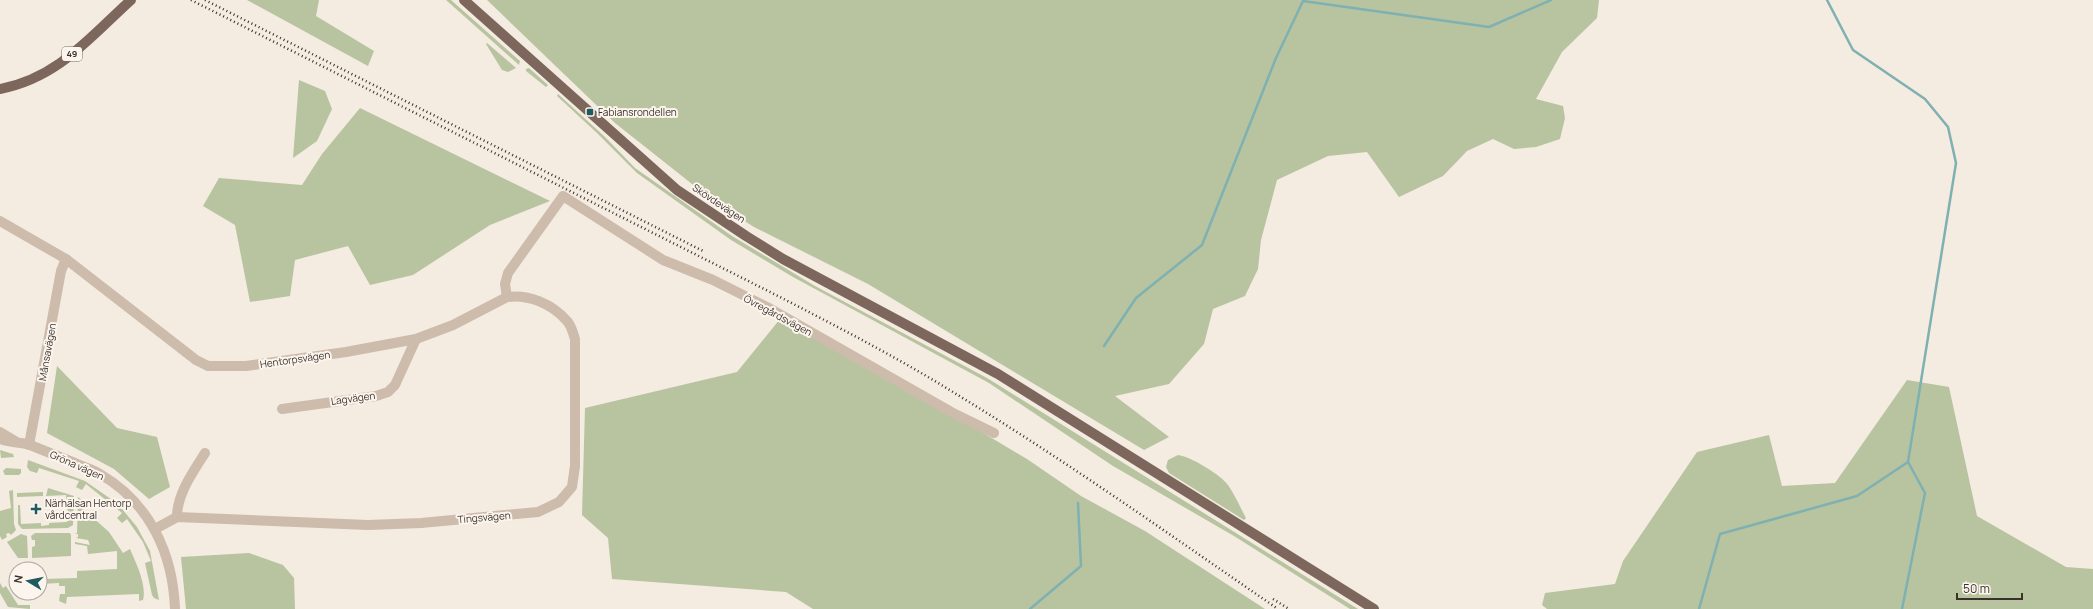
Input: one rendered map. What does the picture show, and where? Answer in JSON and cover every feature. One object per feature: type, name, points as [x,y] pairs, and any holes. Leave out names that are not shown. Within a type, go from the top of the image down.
[{"type":"main road","name":"49","points":[[0,89],[11,87],[54,68],[92,39],[131,0]]},
{"type":"main road","name":"Skövdevägen","points":[[464,0],[677,190],[783,259],[998,374],[1374,609]]},
{"type":"street","name":"Övregårdsvägen","points":[[507,297],[505,284],[508,274],[563,196],[662,260],[713,280],[769,308],[955,414],[994,433]]},
{"type":"street","name":"Hentorpsvägen","points":[[0,221],[66,259],[196,360],[208,366],[246,366],[346,352],[416,339],[453,325],[507,297]]},
{"type":"street","name":"Månsavägen","points":[[29,445],[61,271],[66,259]]},
{"type":"street","name":"Tingsvägen","points":[[155,529],[177,518],[368,525],[421,523],[538,512],[559,502],[572,487],[575,466],[575,339],[567,321],[549,305],[530,298],[515,296],[507,297]]},
{"type":"street","name":"Lagvägen","points":[[282,409],[374,396],[388,392],[395,385],[416,339]]},
{"type":"street","name":"Gröna vägen","points":[[0,432],[15,441]]},
{"type":"street","name":"Gröna vägen","points":[[0,439],[29,445],[100,474],[130,497],[141,508],[155,529],[167,554],[174,588],[175,609]]},
{"type":"street","points":[[177,518],[177,506],[191,475],[205,453]]},
{"type":"green space","points":[[247,0],[319,0],[316,16],[374,51],[368,66]]},
{"type":"green space","points":[[446,0],[451,0],[520,61],[519,65]]},
{"type":"green space","points":[[487,0],[1599,0],[1597,18],[1562,52],[1536,99],[1563,106],[1565,118],[1560,139],[1536,147],[1514,149],[1493,139],[1467,151],[1443,176],[1399,197],[1367,152],[1328,156],[1277,180],[1261,240],[1258,269],[1245,296],[1213,309],[1204,344],[1169,384],[1115,396],[1169,437],[1144,450],[868,284],[754,227],[716,203],[615,123]]},
{"type":"green space","points":[[487,43],[516,68],[508,72],[502,70],[486,44]]},
{"type":"green space","points":[[529,68],[548,85],[546,87],[526,71],[526,69]]},
{"type":"green space","points":[[299,80],[325,91],[332,109],[317,141],[293,158]]},
{"type":"green space","points":[[558,94],[604,136],[635,168],[732,236],[815,286],[987,378],[1358,609],[1350,609],[1234,536],[1113,466],[989,383],[793,277],[731,240],[637,173],[557,96]]},
{"type":"green space","points":[[360,108],[550,201],[490,225],[413,275],[370,285],[348,246],[295,260],[290,296],[250,302],[235,225],[203,206],[219,178],[302,185],[322,154]]},
{"type":"green space","points":[[780,319],[970,425],[1027,459],[1081,496],[1145,531],[1265,609],[813,609],[786,592],[612,579],[608,538],[582,515],[585,408],[737,372]]},
{"type":"green space","points":[[57,366],[117,428],[157,437],[170,487],[149,499],[114,469],[47,433]]},
{"type":"green space","points":[[1907,380],[1949,387],[1977,516],[2066,567],[2093,569],[2093,609],[1547,609],[1542,605],[1545,593],[1615,584],[1623,561],[1697,452],[1769,435],[1782,486],[1835,483]]},
{"type":"green space","points":[[0,450],[13,454],[14,457],[1,458]]},
{"type":"green space","points":[[1178,455],[1197,462],[1219,476],[1228,485],[1246,518],[1244,520],[1169,473],[1166,467],[1168,460]]},
{"type":"green space","points":[[28,460],[85,481],[118,504],[137,527],[150,551],[159,600],[154,598],[152,595],[145,563],[151,561],[143,542],[127,519],[122,523],[117,518],[122,513],[86,484],[82,490],[76,487],[79,481],[39,468],[37,473],[30,471],[27,467]]},
{"type":"green space","points":[[6,468],[21,469],[21,473],[19,475],[5,475],[3,471]]},
{"type":"green space","points":[[48,488],[74,496],[73,525],[68,528],[22,529],[18,524],[18,505],[20,505],[21,524],[41,523],[41,526],[49,525],[49,523],[67,522],[68,513],[66,495],[46,496]]},
{"type":"green space","points":[[13,490],[14,524],[16,530],[11,535],[9,533],[6,534],[7,537],[2,540],[0,536],[0,511],[11,508],[9,491]]},
{"type":"green space","points":[[43,492],[43,496],[17,497],[17,493]]},
{"type":"green space","points":[[78,497],[85,502],[81,507],[109,532],[123,553],[130,549],[138,567],[144,588],[143,600],[139,601],[139,594],[67,597],[66,604],[59,601],[60,594],[65,594],[65,586],[59,586],[59,583],[48,584],[48,579],[77,578],[77,571],[117,569],[117,551],[88,554],[87,546],[75,544],[75,542],[90,545],[88,540],[76,538],[78,537],[78,534],[75,534],[77,533]]},
{"type":"green space","points":[[35,533],[70,533],[71,556],[32,558],[32,547],[35,546],[35,540],[32,540],[31,536]]},
{"type":"green space","points":[[21,534],[27,536],[28,558],[18,558],[7,542]]},
{"type":"green space","points":[[249,553],[283,565],[294,578],[295,609],[186,609],[181,557]]},
{"type":"green space","points":[[0,583],[3,588],[6,586],[8,589],[8,601],[15,601],[18,605],[30,605],[30,609],[8,607],[0,593]]},
{"type":"waterway","points":[[1104,346],[1136,298],[1202,245],[1276,58],[1303,1],[1489,27],[1551,0]]},
{"type":"waterway","points":[[1827,0],[1853,50],[1925,99],[1948,127],[1956,163],[1908,462],[1925,493],[1902,609]]},
{"type":"waterway","points":[[1699,609],[1720,534],[1857,496],[1908,462]]},
{"type":"waterway","points":[[1030,609],[1081,566],[1078,503]]},
{"type":"railway","points":[[191,0],[778,296],[894,357],[939,383],[1041,448],[1278,609]]},
{"type":"railway","points":[[205,0],[705,252]]},
{"type":"railway","points":[[1273,599],[1289,609]]},
{"type":"place","name":"Fabiansrondellen","points":[[590,112]]},
{"type":"place","name":"Närhälsan Hentorp vårdcentral","points":[[36,509]]}]
